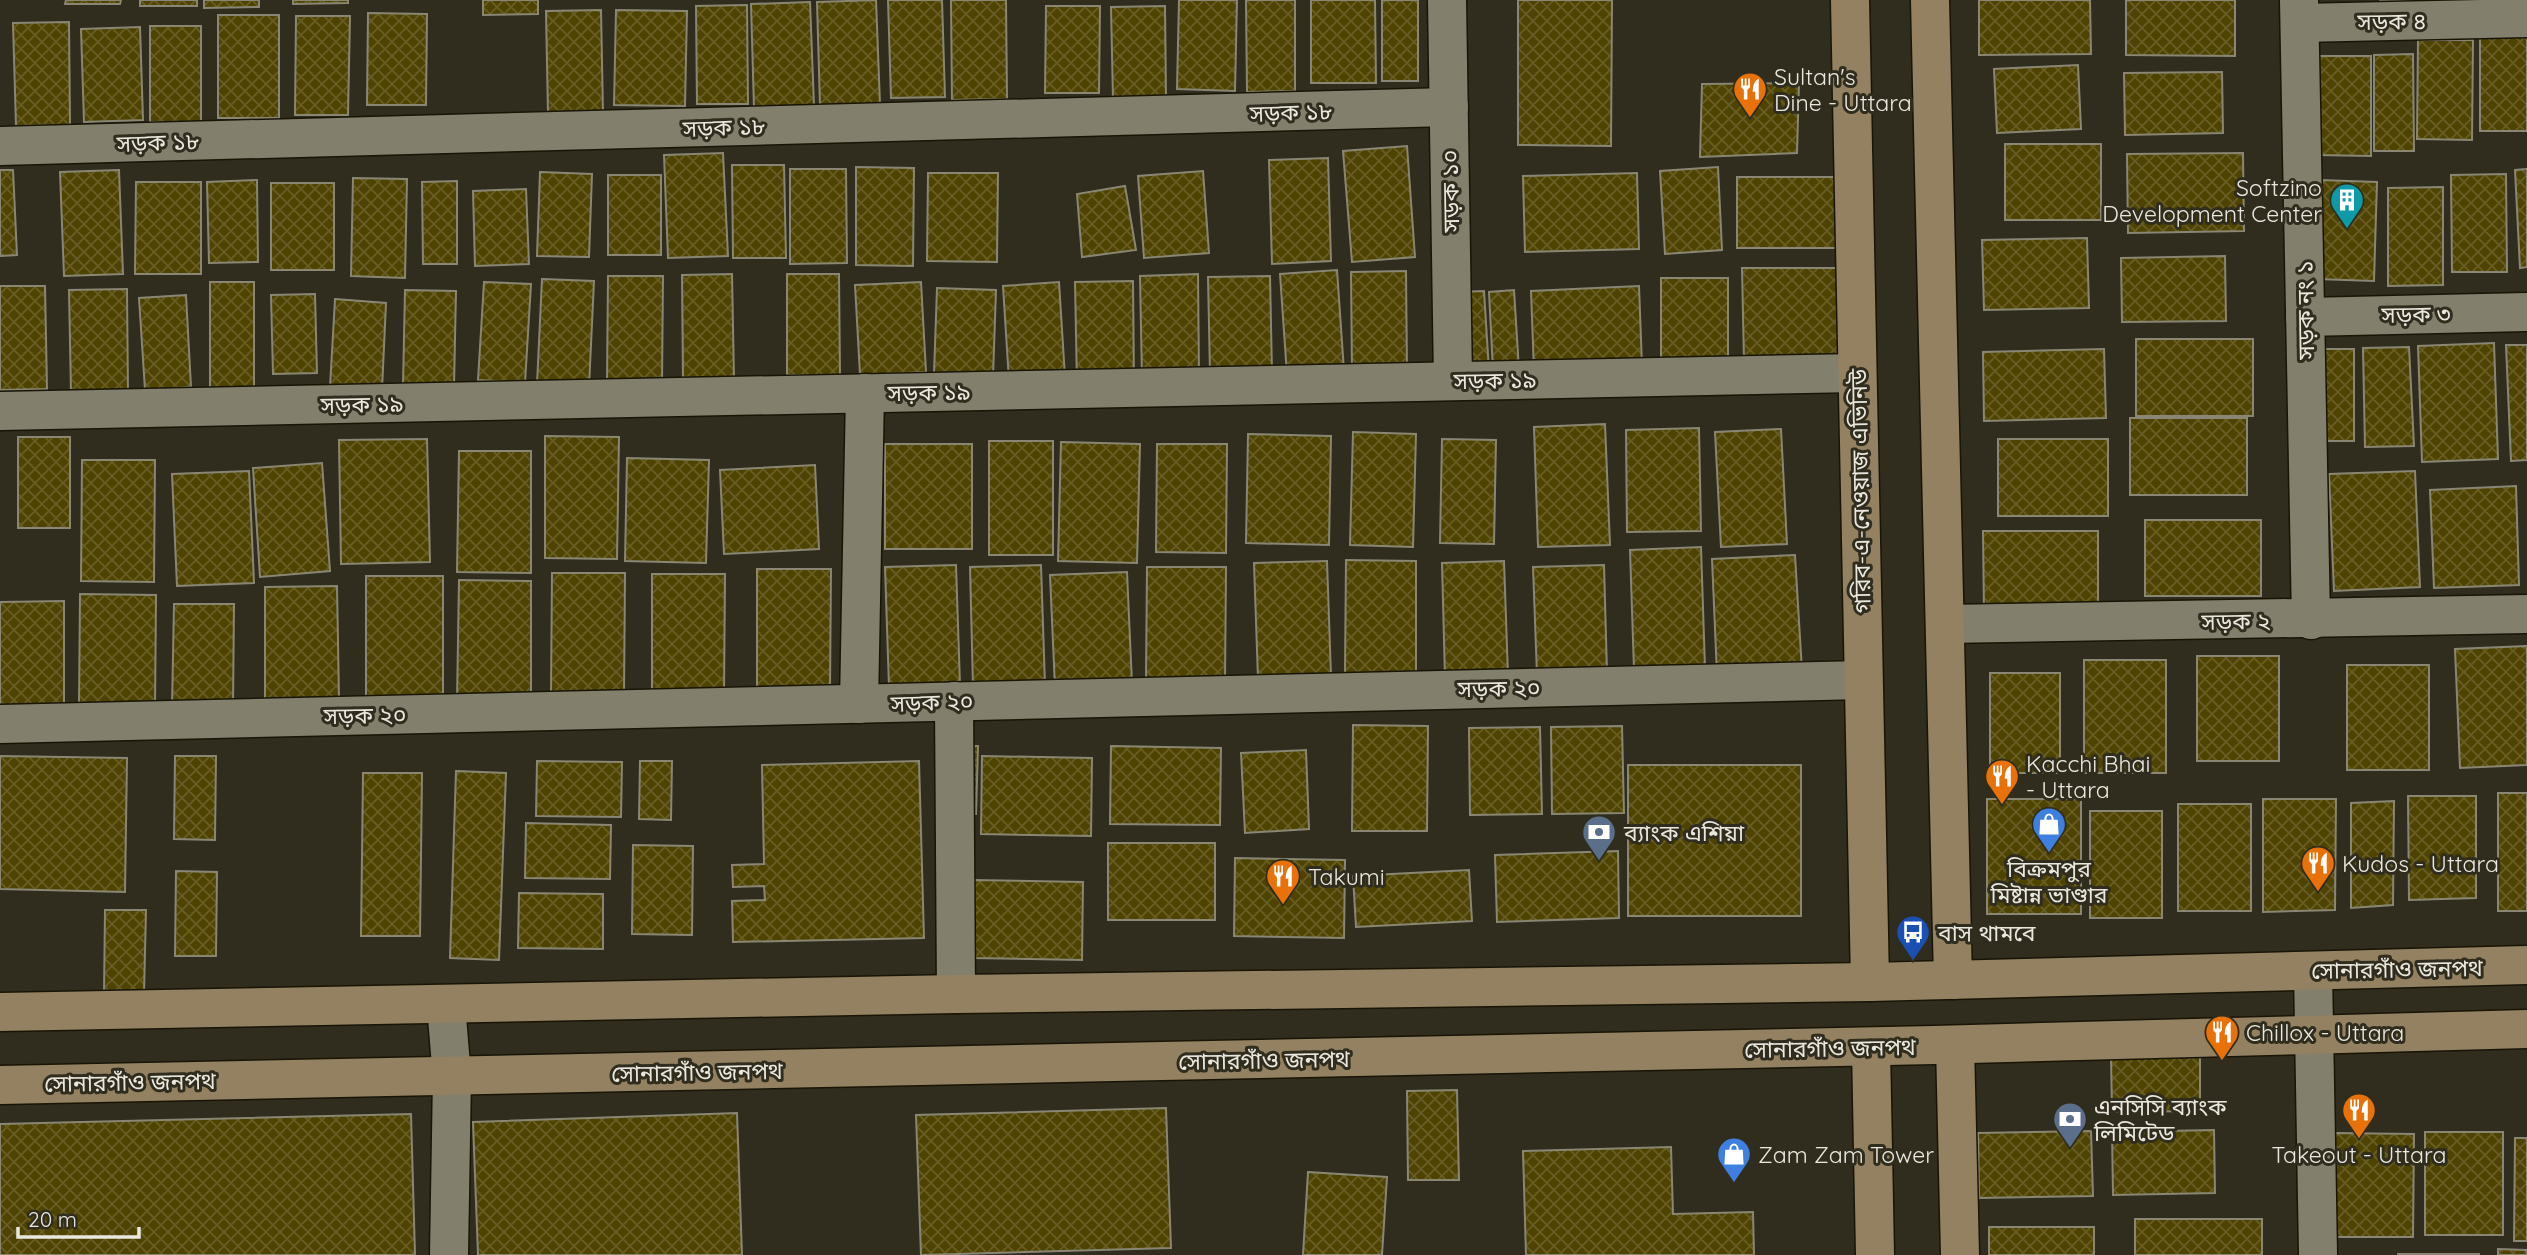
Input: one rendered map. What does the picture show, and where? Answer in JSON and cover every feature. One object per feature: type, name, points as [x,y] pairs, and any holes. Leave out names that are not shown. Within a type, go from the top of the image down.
[{"type":"main road","name":"গরিব-এ-নেওয়াজ এভিনিউ","points":[[1850,0],[1870,982]]},
{"type":"main road","points":[[1930,0],[1953,980]]},
{"type":"main road","name":"সোনারগাঁও জনপথ","points":[[0,1012],[446,1006],[956,994],[1870,982],[2527,965]]},
{"type":"main road","name":"সোনারগাঁও জনপথ","points":[[0,1085],[1871,1047],[2527,1029]]},
{"type":"main road","points":[[1955,1045],[1960,1255]]},
{"type":"main road","points":[[1871,1047],[1875,1255]]},
{"type":"street","name":"সড়ক ১০","points":[[1447,0],[1453,381]]},
{"type":"street","name":"সড়ক ৪","points":[[2300,11],[2527,18]]},
{"type":"street","name":"সড়ক নং ১","points":[[2300,11],[2311,620]]},
{"type":"street","name":"সড়ক ১৮","points":[[0,146],[1449,107]]},
{"type":"street","name":"সড়ক ৩","points":[[2305,317],[2527,312]]},
{"type":"street","name":"সড়ক ১৯","points":[[0,411],[1857,373]]},
{"type":"street","points":[[859,704],[865,393]]},
{"type":"street","name":"সড়ক ২","points":[[1945,624],[2311,620],[2527,614]]},
{"type":"street","name":"সড়ক ২০","points":[[0,724],[1863,680]]},
{"type":"street","points":[[954,701],[956,994]]},
{"type":"street","points":[[2313,971],[2318,1255]]},
{"type":"street","points":[[446,1006],[452,1077],[449,1255]]},
{"type":"building","points":[[66,0],[121,0],[120,4],[65,4]]},
{"type":"building","points":[[140,0],[197,0],[197,6],[140,6]]},
{"type":"building","points":[[204,0],[259,0],[259,7],[204,8]]},
{"type":"building","points":[[293,0],[348,0],[348,3],[293,4]]},
{"type":"building","points":[[483,0],[538,0],[538,14],[483,15]]},
{"type":"building","points":[[876,0],[880,104],[820,106],[817,2]]},
{"type":"building","points":[[888,0],[942,0],[945,97],[891,98]]},
{"type":"building","points":[[951,0],[1006,0],[1007,99],[952,100]]},
{"type":"building","points":[[1179,0],[1237,0],[1235,91],[1177,89]]},
{"type":"building","points":[[1246,0],[1295,0],[1295,91],[1247,92]]},
{"type":"building","points":[[1311,0],[1375,0],[1376,83],[1311,83]]},
{"type":"building","points":[[1382,0],[1418,0],[1418,81],[1382,81]]},
{"type":"building","points":[[1518,0],[1612,0],[1611,146],[1518,145]]},
{"type":"building","points":[[1979,0],[2090,0],[2091,54],[1979,55]]},
{"type":"building","points":[[2126,0],[2235,0],[2235,56],[2126,55]]},
{"type":"building","points":[[2380,0],[2436,0],[2436,1],[2381,2]]},
{"type":"building","points":[[810,2],[814,106],[754,108],[751,4]]},
{"type":"building","points":[[747,5],[748,104],[697,104],[696,6]]},
{"type":"building","points":[[1046,6],[1100,6],[1099,93],[1045,93]]},
{"type":"building","points":[[1165,6],[1166,98],[1113,99],[1111,7]]},
{"type":"building","points":[[601,10],[603,113],[548,115],[546,11]]},
{"type":"building","points":[[616,10],[687,11],[685,106],[614,105]]},
{"type":"building","points":[[368,13],[427,14],[426,105],[367,105]]},
{"type":"building","points":[[218,15],[279,15],[279,118],[218,118]]},
{"type":"building","points":[[296,16],[350,16],[348,115],[295,115]]},
{"type":"building","points":[[69,22],[70,125],[16,126],[13,23]]},
{"type":"building","points":[[150,26],[201,26],[201,122],[150,122]]},
{"type":"building","points":[[140,27],[143,120],[84,122],[81,29]]},
{"type":"building","points":[[2480,33],[2527,33],[2527,131],[2480,131]]},
{"type":"building","points":[[2418,40],[2473,40],[2472,140],[2417,139]]},
{"type":"building","points":[[2413,54],[2414,151],[2374,151],[2374,55]]},
{"type":"building","points":[[2316,56],[2371,56],[2371,156],[2316,155]]},
{"type":"building","points":[[2078,65],[2081,129],[1997,133],[1994,69]]},
{"type":"building","points":[[2222,72],[2223,133],[2125,135],[2124,73]]},
{"type":"building","name":"Sultan's Dine - Uttara","points":[[1799,83],[1797,153],[1700,157],[1702,84]]},
{"type":"building","points":[[2005,144],[2101,144],[2101,220],[2005,220]]},
{"type":"building","points":[[1407,146],[1415,257],[1352,262],[1343,151]]},
{"type":"building","points":[[723,153],[728,256],[668,258],[664,155]]},
{"type":"building","points":[[2243,153],[2244,231],[2128,233],[2127,154]]},
{"type":"building","points":[[1328,158],[1331,261],[1272,264],[1269,160]]},
{"type":"building","points":[[732,165],[784,165],[786,258],[733,258]]},
{"type":"building","points":[[856,167],[914,168],[913,266],[856,265]]},
{"type":"building","points":[[1718,167],[1722,250],[1665,254],[1660,171]]},
{"type":"building","points":[[790,169],[846,169],[847,263],[790,264]]},
{"type":"building","points":[[2527,169],[2527,267],[2520,268],[2515,170]]},
{"type":"building","points":[[0,170],[13,170],[17,255],[0,256]]},
{"type":"building","points":[[119,170],[123,274],[64,276],[60,172]]},
{"type":"building","points":[[1203,171],[1209,253],[1144,258],[1138,176]]},
{"type":"building","points":[[540,172],[592,174],[589,257],[537,256]]},
{"type":"building","points":[[928,173],[998,173],[997,262],[927,261]]},
{"type":"building","points":[[1637,173],[1639,249],[1525,252],[1523,176]]},
{"type":"building","points":[[2506,174],[2507,272],[2452,272],[2451,175]]},
{"type":"building","points":[[608,175],[661,175],[661,255],[608,255]]},
{"type":"building","points":[[1737,177],[1845,177],[1845,248],[1737,248]]},
{"type":"building","points":[[353,178],[407,179],[405,278],[351,276]]},
{"type":"building","points":[[257,180],[258,262],[209,263],[207,182]]},
{"type":"building","name":"Softzino Development Center","points":[[2320,180],[2377,182],[2374,281],[2317,279]]},
{"type":"building","points":[[457,181],[457,264],[423,264],[422,182]]},
{"type":"building","points":[[136,182],[201,182],[201,274],[135,274]]},
{"type":"building","points":[[271,183],[334,183],[334,270],[271,270]]},
{"type":"building","points":[[1125,186],[1136,250],[1082,257],[1077,194]]},
{"type":"building","points":[[2443,187],[2443,285],[2388,286],[2388,188]]},
{"type":"building","points":[[526,189],[529,264],[475,266],[473,191]]},
{"type":"building","points":[[2087,238],[2089,308],[1984,310],[1982,240]]},
{"type":"building","points":[[2225,256],[2226,321],[2122,322],[2121,258]]},
{"type":"building","points":[[1742,268],[1846,268],[1846,361],[1744,361]]},
{"type":"building","points":[[1337,270],[1344,371],[1287,375],[1280,274]]},
{"type":"building","points":[[1406,271],[1407,373],[1352,373],[1351,272]]},
{"type":"building","points":[[732,274],[734,379],[683,379],[682,275]]},
{"type":"building","points":[[787,274],[839,274],[840,375],[787,375]]},
{"type":"building","points":[[1198,274],[1199,378],[1142,379],[1140,276]]},
{"type":"building","points":[[608,276],[663,276],[662,384],[607,383]]},
{"type":"building","points":[[1270,276],[1272,373],[1210,373],[1208,277]]},
{"type":"building","points":[[1661,278],[1728,278],[1728,365],[1661,365]]},
{"type":"building","points":[[542,279],[594,281],[589,387],[537,384]]},
{"type":"building","points":[[1133,281],[1134,384],[1077,385],[1075,282]]},
{"type":"building","points":[[210,282],[254,282],[254,390],[210,390]]},
{"type":"building","points":[[484,282],[531,284],[525,383],[478,380]]},
{"type":"building","points":[[921,282],[926,372],[860,375],[855,285]]},
{"type":"building","points":[[1059,282],[1065,377],[1009,381],[1003,286]]},
{"type":"building","points":[[0,286],[45,286],[47,389],[0,390]]},
{"type":"building","points":[[1639,286],[1642,366],[1534,371],[1531,291]]},
{"type":"building","points":[[937,288],[996,290],[993,377],[934,374]]},
{"type":"building","points":[[127,289],[128,393],[71,393],[69,290]]},
{"type":"building","points":[[405,290],[456,291],[454,386],[403,385]]},
{"type":"building","points":[[1514,290],[1519,370],[1493,371],[1489,292]]},
{"type":"building","points":[[1484,291],[1489,371],[1464,372],[1459,292]]},
{"type":"building","points":[[315,294],[317,373],[273,374],[271,295]]},
{"type":"building","points":[[186,295],[191,387],[145,390],[139,298]]},
{"type":"building","points":[[335,299],[386,303],[382,390],[330,387]]},
{"type":"building","points":[[2136,339],[2253,339],[2253,416],[2136,416]]},
{"type":"building","points":[[2494,343],[2498,459],[2422,462],[2418,346]]},
{"type":"building","points":[[2506,345],[2527,345],[2527,460],[2511,461]]},
{"type":"building","points":[[2409,347],[2414,446],[2365,447],[2363,348]]},
{"type":"building","points":[[2104,349],[2106,418],[1984,421],[1983,352]]},
{"type":"building","points":[[2324,349],[2354,349],[2354,441],[2324,441]]},
{"type":"building","points":[[2130,418],[2247,418],[2247,495],[2130,495]]},
{"type":"building","points":[[1605,424],[1610,545],[1538,547],[1534,427]]},
{"type":"building","points":[[1699,428],[1701,531],[1627,532],[1626,430]]},
{"type":"building","points":[[1781,429],[1787,544],[1721,547],[1715,432]]},
{"type":"building","points":[[1353,432],[1416,434],[1413,547],[1350,545]]},
{"type":"building","points":[[1248,434],[1331,436],[1329,545],[1246,543]]},
{"type":"building","points":[[545,436],[619,437],[617,559],[545,558]]},
{"type":"building","points":[[18,437],[70,437],[70,528],[18,528]]},
{"type":"building","points":[[427,439],[430,562],[341,564],[339,440]]},
{"type":"building","points":[[1442,439],[1496,440],[1494,544],[1440,543]]},
{"type":"building","points":[[1998,439],[2108,439],[2108,516],[1998,516]]},
{"type":"building","points":[[989,441],[1053,441],[1053,555],[989,555]]},
{"type":"building","points":[[1061,442],[1140,444],[1137,563],[1058,561]]},
{"type":"building","points":[[885,444],[972,444],[972,549],[885,549]]},
{"type":"building","points":[[1157,444],[1227,444],[1226,553],[1156,552]]},
{"type":"building","points":[[459,451],[531,451],[531,573],[457,572]]},
{"type":"building","points":[[627,458],[709,460],[706,563],[625,561]]},
{"type":"building","points":[[82,460],[155,460],[154,582],[81,581]]},
{"type":"building","points":[[322,463],[330,571],[260,577],[253,468]]},
{"type":"building","points":[[815,465],[819,549],[724,554],[720,470]]},
{"type":"building","points":[[249,471],[254,583],[177,586],[172,474]]},
{"type":"building","points":[[2415,471],[2420,587],[2334,591],[2329,474]]},
{"type":"building","points":[[2516,486],[2519,585],[2434,588],[2430,490]]},
{"type":"building","points":[[2145,520],[2261,520],[2261,596],[2145,596]]},
{"type":"building","points":[[1983,531],[2098,531],[2098,613],[1984,613]]},
{"type":"building","points":[[1701,547],[1705,668],[1634,670],[1630,550]]},
{"type":"building","points":[[1795,555],[1802,671],[1717,675],[1712,559]]},
{"type":"building","points":[[1346,560],[1416,561],[1416,673],[1345,673]]},
{"type":"building","points":[[1327,561],[1331,676],[1258,679],[1254,563]]},
{"type":"building","points":[[1504,561],[1508,676],[1445,678],[1442,563]]},
{"type":"building","points":[[956,565],[960,685],[889,687],[885,567]]},
{"type":"building","points":[[1041,565],[1045,685],[973,687],[970,567]]},
{"type":"building","points":[[1604,565],[1607,673],[1537,675],[1533,567]]},
{"type":"building","points":[[1147,567],[1226,567],[1225,682],[1146,681]]},
{"type":"building","points":[[757,569],[831,569],[830,690],[757,690]]},
{"type":"building","points":[[1127,572],[1132,684],[1055,688],[1050,575]]},
{"type":"building","points":[[552,573],[625,573],[624,694],[551,694]]},
{"type":"building","points":[[652,574],[725,574],[724,696],[652,695]]},
{"type":"building","points":[[366,576],[443,576],[443,699],[366,699]]},
{"type":"building","points":[[459,580],[531,581],[531,702],[457,702]]},
{"type":"building","points":[[337,586],[339,699],[265,699],[265,587]]},
{"type":"building","points":[[80,594],[156,595],[155,708],[79,708]]},
{"type":"building","points":[[64,601],[64,708],[0,709],[0,602]]},
{"type":"building","points":[[174,604],[234,604],[233,708],[172,708]]},
{"type":"building","points":[[2527,646],[2527,765],[2460,768],[2455,649]]},
{"type":"building","points":[[2197,656],[2279,656],[2279,761],[2197,761]]},
{"type":"building","points":[[2084,660],[2166,660],[2166,773],[2084,773]]},
{"type":"building","points":[[2347,665],[2429,665],[2429,770],[2347,770]]},
{"type":"building","points":[[1990,673],[2060,673],[2060,773],[1990,773]]},
{"type":"building","points":[[1353,725],[1428,726],[1427,831],[1352,831]]},
{"type":"building","points":[[1622,726],[1624,813],[1552,814],[1551,727]]},
{"type":"building","points":[[1540,727],[1542,814],[1470,815],[1469,728]]},
{"type":"building","points":[[962,746],[978,746],[976,814],[959,814]]},
{"type":"building","points":[[1111,746],[1221,748],[1220,825],[1110,824]]},
{"type":"building","points":[[1306,750],[1309,829],[1245,833],[1241,753]]},
{"type":"building","points":[[0,756],[127,758],[125,892],[0,889]]},
{"type":"building","points":[[175,756],[216,756],[215,840],[174,839]]},
{"type":"building","points":[[982,756],[1092,758],[1091,836],[981,834]]},
{"type":"building","points":[[537,761],[622,762],[621,817],[536,816]]},
{"type":"building","points":[[640,761],[672,761],[671,820],[639,819]]},
{"type":"building","points":[[919,761],[924,938],[733,942],[732,901],[765,900],[764,886],[733,887],[732,865],[764,864],[762,765]]},
{"type":"building","points":[[1628,765],[1801,765],[1801,916],[1628,916]]},
{"type":"building","points":[[456,771],[506,773],[499,960],[450,958]]},
{"type":"building","points":[[363,773],[422,773],[420,936],[361,936]]},
{"type":"building","points":[[2498,793],[2527,793],[2527,911],[2498,911]]},
{"type":"building","points":[[2408,796],[2476,796],[2476,898],[2409,900]]},
{"type":"building","points":[[1987,799],[2081,799],[2081,914],[1987,914]]},
{"type":"building","points":[[2263,799],[2336,799],[2335,910],[2263,912]]},
{"type":"building","points":[[2394,801],[2393,905],[2351,908],[2351,803]]},
{"type":"building","points":[[2178,804],[2251,804],[2251,911],[2178,911]]},
{"type":"building","points":[[2090,811],[2162,811],[2162,918],[2090,918]]},
{"type":"building","points":[[526,823],[611,825],[610,879],[525,878]]},
{"type":"building","points":[[1108,843],[1215,843],[1215,920],[1108,920]]},
{"type":"building","points":[[633,845],[693,846],[692,935],[632,934]]},
{"type":"building","points":[[1618,851],[1619,918],[1497,922],[1495,855]]},
{"type":"building","points":[[1235,858],[1345,860],[1344,938],[1234,936]]},
{"type":"building","points":[[1469,870],[1472,921],[1356,927],[1353,876]]},
{"type":"building","points":[[176,871],[217,872],[216,956],[175,956]]},
{"type":"building","points":[[973,880],[1083,882],[1082,960],[972,958]]},
{"type":"building","points":[[519,893],[603,894],[603,949],[518,948]]},
{"type":"building","points":[[105,910],[146,910],[144,994],[104,994]]},
{"type":"building","points":[[2200,1056],[2200,1111],[2112,1112],[2111,1057]]},
{"type":"building","points":[[1457,1090],[1459,1180],[1408,1180],[1407,1091]]},
{"type":"building","points":[[1166,1108],[1171,1248],[921,1255],[916,1115]]},
{"type":"building","points":[[737,1113],[742,1255],[478,1255],[473,1122]]},
{"type":"building","points":[[411,1114],[415,1255],[0,1255],[0,1124]]},
{"type":"building","points":[[2214,1130],[2215,1193],[2113,1195],[2112,1132]]},
{"type":"building","points":[[2091,1131],[2093,1196],[1979,1198],[1978,1133]]},
{"type":"building","points":[[2425,1132],[2503,1132],[2503,1235],[2425,1235]]},
{"type":"building","points":[[2335,1133],[2414,1134],[2413,1237],[2335,1237]]},
{"type":"building","points":[[2515,1138],[2527,1138],[2527,1241],[2514,1241]]},
{"type":"building","points":[[1671,1147],[1673,1214],[1753,1212],[1754,1255],[1526,1255],[1523,1151]]},
{"type":"building","points":[[1308,1172],[1387,1177],[1382,1255],[1303,1255]]},
{"type":"building","points":[[2135,1219],[2262,1219],[2262,1255],[2135,1255]]},
{"type":"building","points":[[1989,1227],[2094,1227],[2094,1255],[1989,1255]]},
{"type":"building","points":[[2498,1249],[2527,1250],[2527,1255],[2498,1255]]},
{"type":"building","points":[[2398,1254],[2480,1254],[2398,1255]]},
{"type":"place","name":"Sultan's Dine - Uttara","points":[[1750,119]]},
{"type":"place","name":"Softzino Development Center","points":[[2347,230]]},
{"type":"place","name":"Kacchi Bhai - Uttara","points":[[2002,806]]},
{"type":"place","name":"বিক্রমপুর মিষ্টান্ন ভাণ্ডার","points":[[2049,854]]},
{"type":"place","name":"ব্যাংক এশিয়া","points":[[1599,862]]},
{"type":"place","name":"Kudos - Uttara","points":[[2318,893]]},
{"type":"place","name":"Takumi","points":[[1283,906]]},
{"type":"place","name":"বাস থামবে","points":[[1913,962]]},
{"type":"place","name":"Chillox - Uttara","points":[[2222,1062]]},
{"type":"place","name":"Takeout - Uttara","points":[[2359,1140]]},
{"type":"place","name":"এনসিসি ব্যাংক লিমিটেড","points":[[2070,1149]]},
{"type":"place","name":"Zam Zam Tower","points":[[1734,1184]]}]
